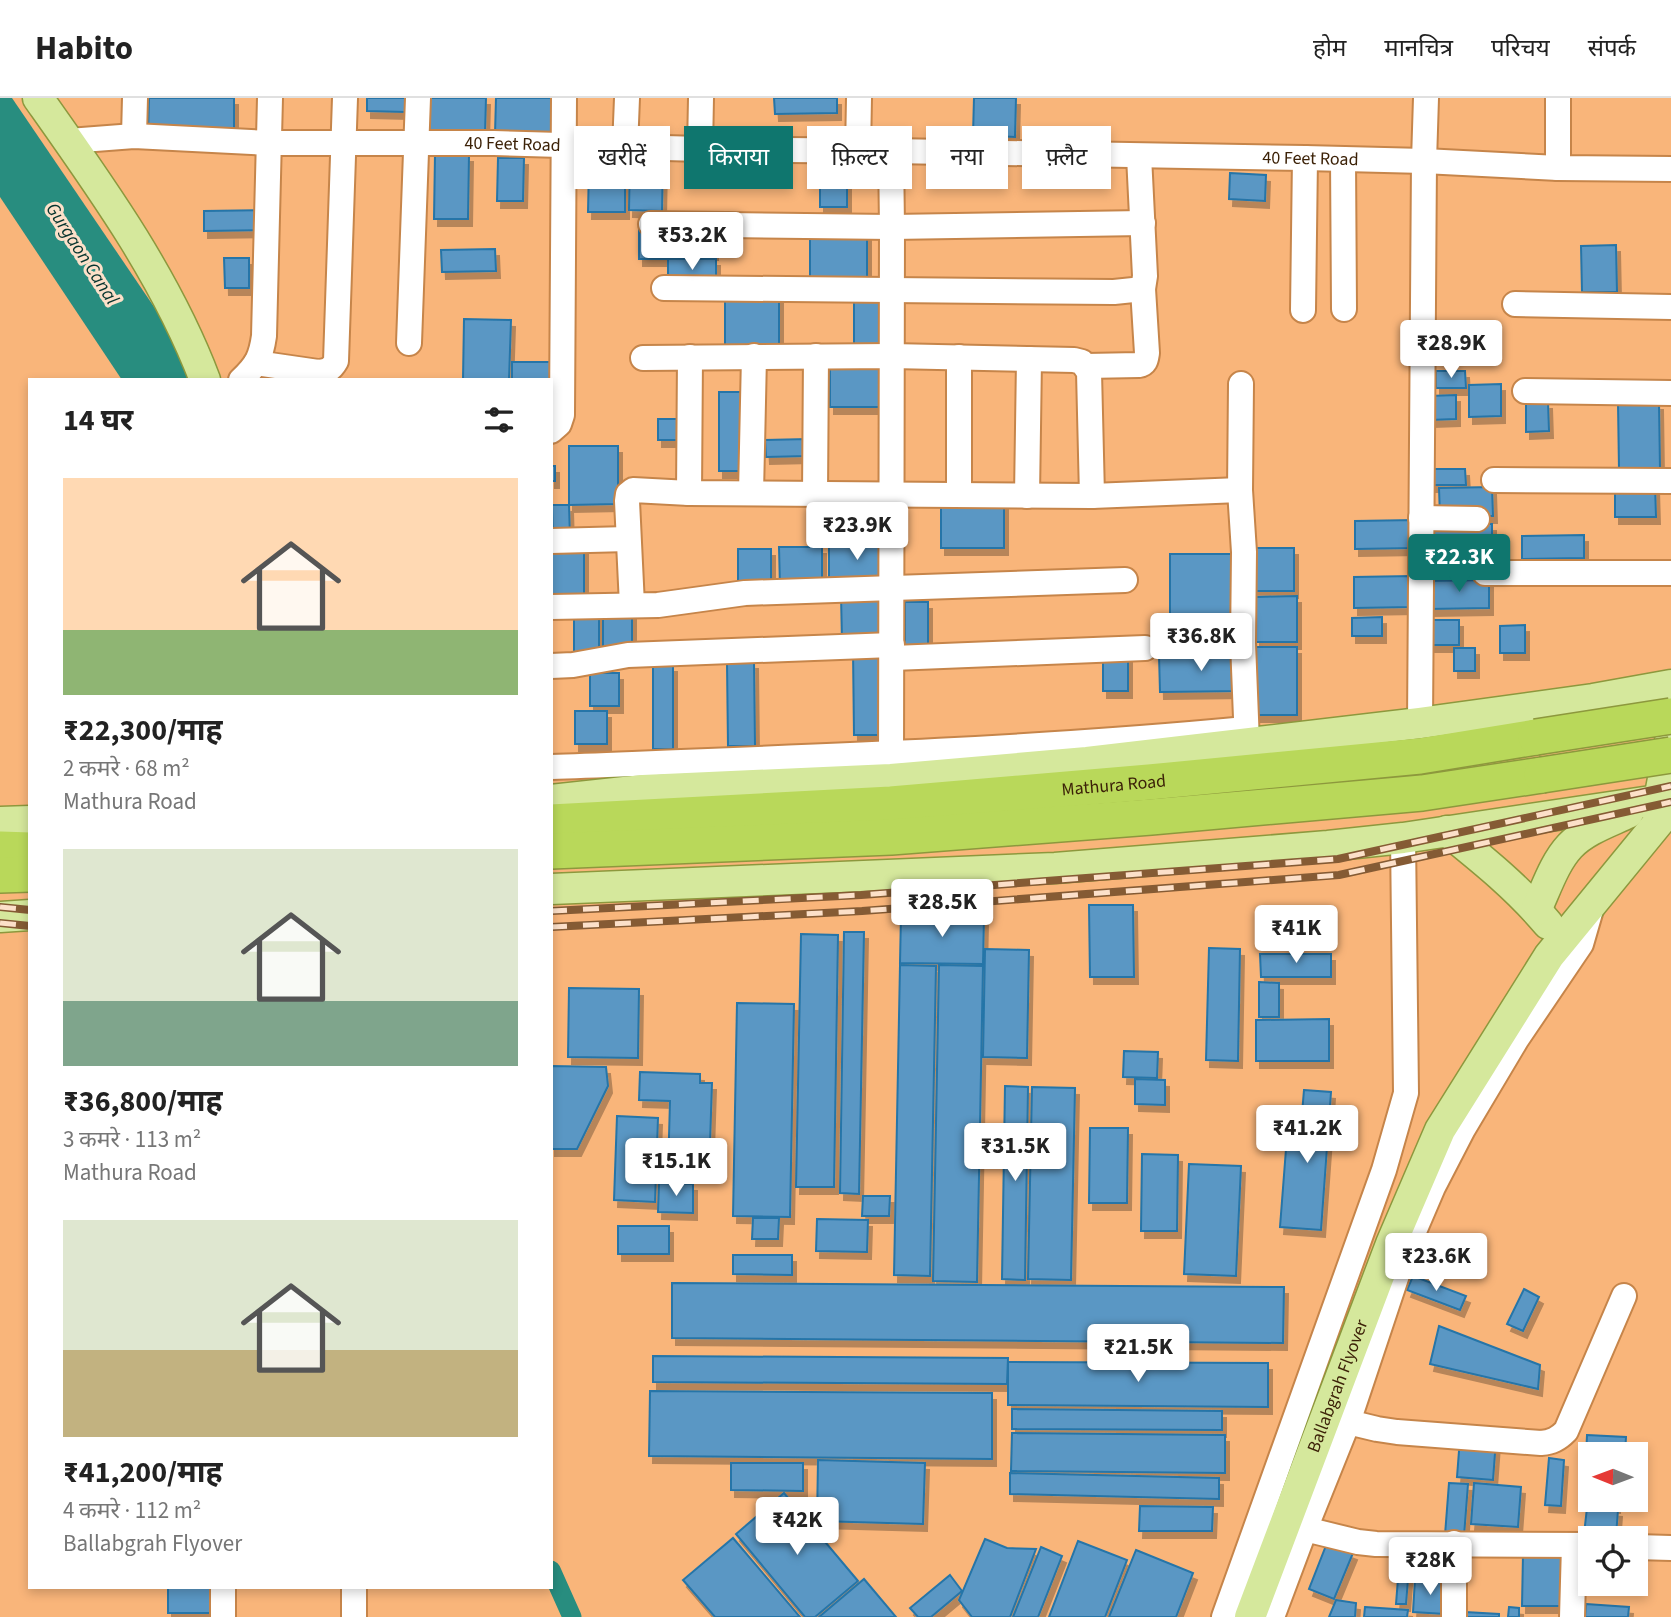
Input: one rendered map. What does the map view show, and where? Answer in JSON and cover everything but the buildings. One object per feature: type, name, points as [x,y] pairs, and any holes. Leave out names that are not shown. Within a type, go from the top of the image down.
[{"type":"highway","name":"Mathura Road","points":[[553,822],[891,804],[1149,782],[1420,756],[1671,716]]},
{"type":"highway","name":"Mathura Road","points":[[553,851],[891,837],[1151,817],[1422,793],[1671,755]]},
{"type":"highway","points":[[0,849],[28,850]]},
{"type":"highway","points":[[0,875],[28,874]]},
{"type":"main road","points":[[38,98],[77,141],[192,312],[221,378]]},
{"type":"main road","points":[[59,98],[77,141],[169,300],[204,378]]},
{"type":"main road","points":[[553,800],[891,766],[1087,762],[1247,736],[1420,723],[1671,685]]},
{"type":"main road","points":[[1580,700],[1594,723],[1602,754],[1601,789],[1594,810]]},
{"type":"main road","points":[[1666,806],[1671,736]]},
{"type":"main road","points":[[553,888],[1055,868],[1403,838],[1594,810],[1666,806]]},
{"type":"main road","points":[[1536,910],[1558,863],[1570,846],[1581,837],[1603,824],[1666,806]]},
{"type":"main road","name":"Ballabgrah Flyover","points":[[1250,1617],[1391,1244],[1436,1139],[1555,948],[1666,806]]},
{"type":"main road","points":[[0,822],[28,821]]},
{"type":"main road","points":[[1447,831],[1501,874],[1536,910],[1555,948]]},
{"type":"main road","points":[[0,917],[28,915]]},
{"type":"street","points":[[134,136],[135,98]]},
{"type":"street","points":[[270,98],[264,335],[262,348],[249,372],[327,371],[336,361],[345,98]]},
{"type":"street","points":[[409,343],[418,98]]},
{"type":"street","points":[[553,429],[559,424],[562,415],[564,98]]},
{"type":"street","points":[[626,126],[627,98]]},
{"type":"street","points":[[701,126],[702,98]]},
{"type":"street","points":[[858,126],[859,98]]},
{"type":"street","points":[[1420,723],[1426,98]]},
{"type":"street","points":[[1558,98],[1558,167]]},
{"type":"street","name":"40 Feet Road","points":[[77,141],[134,136],[344,144],[494,143],[574,146]]},
{"type":"street","name":"40 Feet Road","points":[[912,151],[1305,158],[1671,169]]},
{"type":"street","points":[[1086,366],[1139,365],[1146,361],[1139,156]]},
{"type":"street","points":[[1303,310],[1305,158]]},
{"type":"street","points":[[1343,159],[1344,309]]},
{"type":"street","points":[[553,767],[891,766],[892,189]]},
{"type":"street","points":[[650,224],[892,227],[1143,223]]},
{"type":"street","points":[[664,288],[1114,292],[1143,289]]},
{"type":"street","points":[[1515,304],[1671,307]]},
{"type":"street","points":[[751,493],[754,356]]},
{"type":"street","points":[[816,356],[816,494]]},
{"type":"street","points":[[643,358],[892,356],[1082,362],[1089,372],[1092,496]]},
{"type":"street","points":[[690,357],[690,493]]},
{"type":"street","points":[[959,357],[960,495]]},
{"type":"street","points":[[1027,496],[1029,359]]},
{"type":"street","points":[[1241,384],[1240,490],[1244,552],[1243,643],[1247,736]]},
{"type":"street","points":[[1524,391],[1671,393]]},
{"type":"street","points":[[1494,480],[1671,481]]},
{"type":"street","points":[[632,605],[627,500],[633,490],[690,493],[1092,496],[1240,490]]},
{"type":"street","points":[[1421,518],[1477,519]]},
{"type":"street","points":[[553,541],[628,539]]},
{"type":"street","points":[[1485,573],[1671,573]]},
{"type":"street","points":[[553,607],[658,605],[745,593],[1125,580]]},
{"type":"street","points":[[553,666],[628,655],[1145,648]]},
{"type":"street","points":[[1224,1617],[1384,1170],[1406,1094],[1403,838]]},
{"type":"street","points":[[1272,1617],[1348,1422],[1403,1257],[1433,1187],[1463,1129],[1516,1040],[1581,944],[1595,899]]},
{"type":"street","points":[[1348,1422],[1397,1432],[1541,1443],[1560,1438],[1566,1431],[1624,1296]]},
{"type":"street","points":[[1305,1528],[1367,1543],[1578,1545]]},
{"type":"street","points":[[1454,1544],[1454,1617]]},
{"type":"street","points":[[1648,1547],[1671,1548]]},
{"type":"street","points":[[1572,1617],[1578,1574]]},
{"type":"street","points":[[223,1589],[223,1617]]},
{"type":"street","points":[[354,1589],[354,1617]]},
{"type":"water","points":[[0,98],[12,98],[163,320],[190,378],[121,378],[0,197]]},
{"type":"waterway","name":"Gurgaon Canal","points":[[553,1574],[572,1617]]},
{"type":"railway","points":[[553,911],[861,895],[1338,859],[1671,786]]},
{"type":"railway","points":[[553,927],[862,911],[1339,875],[1671,802]]},
{"type":"railway","points":[[0,907],[28,910]]},
{"type":"railway","points":[[0,923],[28,926]]}]
